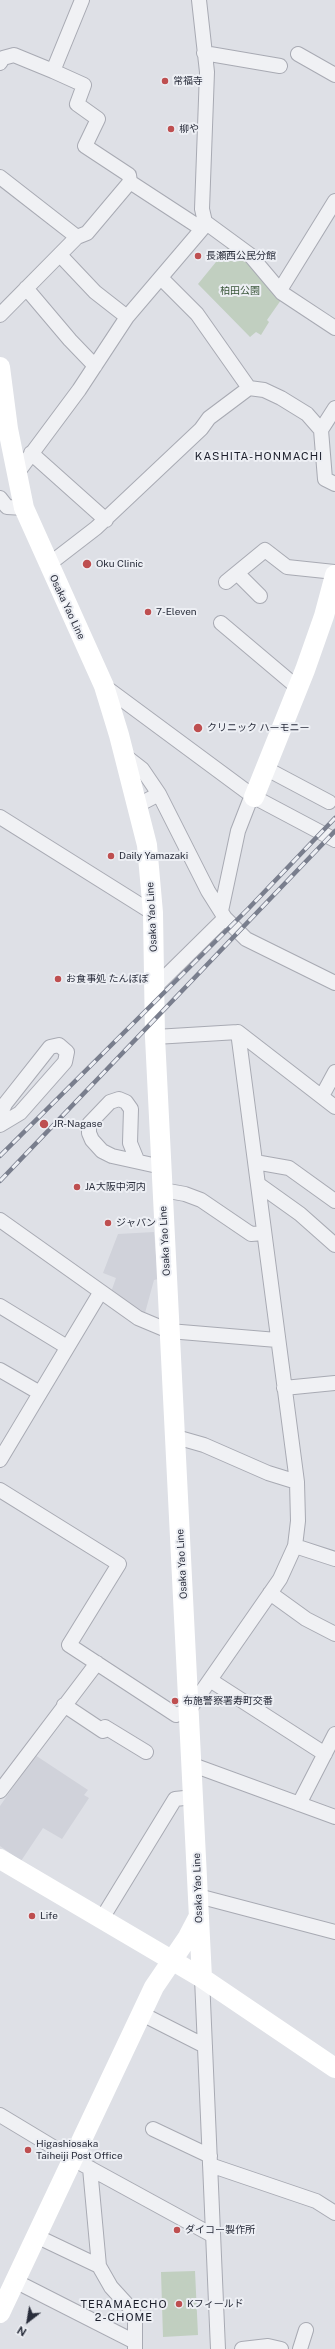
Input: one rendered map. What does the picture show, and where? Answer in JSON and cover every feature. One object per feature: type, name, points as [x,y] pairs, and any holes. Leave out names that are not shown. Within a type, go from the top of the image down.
[{"type":"main road","name":"Osaka Yao Line","points":[[0,367],[8,429],[18,472],[24,508],[48,565],[104,686],[138,805],[147,845],[153,913],[156,1037],[169,1331],[176,1437],[202,1978]]},
{"type":"main road","points":[[253,796],[298,688],[324,616],[335,577]]},
{"type":"main road","points":[[0,1859],[172,1962],[202,1978],[334,2066]]},
{"type":"main road","points":[[0,2313],[154,1987],[172,1962],[199,1916]]},
{"type":"street","points":[[52,71],[82,0]]},
{"type":"street","points":[[18,472],[95,366],[127,317],[203,226],[202,209],[207,72],[199,0]]},
{"type":"street","points":[[204,52],[280,66]]},
{"type":"street","points":[[298,54],[335,75]]},
{"type":"street","points":[[0,63],[3,58],[14,55],[84,85],[77,104],[98,119],[86,146],[129,175],[130,182],[87,233],[77,237],[0,315]]},
{"type":"street","points":[[0,177],[77,237]]},
{"type":"street","points":[[130,182],[250,255],[280,290],[335,328]]},
{"type":"street","points":[[280,290],[335,201]]},
{"type":"street","points":[[60,255],[95,292],[127,317]]},
{"type":"street","points":[[160,278],[197,314],[249,388]]},
{"type":"street","points":[[26,288],[70,340],[95,366]]},
{"type":"street","points":[[48,565],[106,520],[201,429],[209,418],[249,388],[264,390],[281,398],[306,414],[321,430]]},
{"type":"street","points":[[335,408],[321,430],[325,479],[335,484]]},
{"type":"street","points":[[31,454],[106,520]]},
{"type":"street","points":[[0,498],[7,507],[24,508]]},
{"type":"street","points":[[226,582],[265,550],[287,567],[335,577]]},
{"type":"street","points":[[237,573],[260,596]]},
{"type":"street","points":[[221,623],[298,688]]},
{"type":"street","points":[[104,686],[253,796],[335,840]]},
{"type":"street","points":[[124,755],[142,769],[159,794],[223,914],[246,940],[335,983]]},
{"type":"street","points":[[265,768],[329,802]]},
{"type":"street","points":[[138,805],[159,794]]},
{"type":"street","points":[[155,987],[223,914],[238,831],[253,796]]},
{"type":"street","points":[[0,817],[153,913]]},
{"type":"street","points":[[156,1037],[238,1032],[335,1107]]},
{"type":"street","points":[[0,1490],[119,1564],[69,1644],[176,1715],[189,1710],[280,1579],[295,1546],[298,1521],[297,1482],[277,1340],[238,1032]]},
{"type":"street","points":[[0,1115],[6,1104],[50,1047],[60,1045],[67,1052],[64,1062],[20,1112],[0,1125]]},
{"type":"street","points":[[322,1096],[335,1072]]},
{"type":"street","points":[[137,1160],[130,1143],[131,1109],[126,1102],[119,1099],[110,1102],[89,1124],[89,1133],[92,1140],[102,1151],[112,1156],[137,1160],[162,1167]]},
{"type":"street","points":[[255,1162],[289,1168],[335,1201]]},
{"type":"street","points":[[258,1184],[300,1214],[335,1245]]},
{"type":"street","points":[[163,1190],[185,1194],[201,1200],[252,1234],[264,1233]]},
{"type":"street","points":[[0,1220],[100,1293],[138,1318],[169,1331],[277,1340]]},
{"type":"street","points":[[0,1460],[100,1293]]},
{"type":"street","points":[[0,1306],[67,1347]]},
{"type":"street","points":[[0,1370],[40,1393]]},
{"type":"street","points":[[284,1388],[335,1383]]},
{"type":"street","points":[[176,1437],[204,1445],[268,1473],[297,1482]]},
{"type":"street","points":[[295,1546],[335,1559]]},
{"type":"street","points":[[270,1593],[306,1619],[335,1634]]},
{"type":"street","points":[[0,1791],[97,1663]]},
{"type":"street","points":[[210,1680],[325,1754]]},
{"type":"street","points":[[64,1705],[103,1731],[105,1727],[146,1752]]},
{"type":"street","points":[[299,1804],[335,1734]]},
{"type":"street","points":[[192,1765],[335,1817]]},
{"type":"street","points":[[101,1920],[175,1799],[194,1797]]},
{"type":"street","points":[[198,1896],[335,1932]]},
{"type":"street","points":[[202,1978],[218,2349]]},
{"type":"street","points":[[142,2014],[205,2046]]},
{"type":"street","points":[[0,2115],[73,2159],[212,2235]]},
{"type":"street","points":[[153,2129],[210,2161],[316,2201],[335,2213]]},
{"type":"street","points":[[90,2168],[98,2266],[112,2287],[132,2310],[135,2346]]},
{"type":"street","points":[[36,2236],[98,2266]]},
{"type":"street","points":[[15,2281],[135,2346]]},
{"type":"street","points":[[300,2349],[306,2330]]},
{"type":"street","points":[[242,2349],[268,2346],[281,2349]]},
{"type":"shaded area","points":[[154,1232],[158,1279],[154,1280],[145,1313],[110,1295],[116,1278],[103,1273],[118,1234]]},
{"type":"shaded area","points":[[35,1755],[88,1790],[84,1795],[89,1798],[62,1839],[43,1828],[21,1861],[0,1846],[0,1806]]},
{"type":"green space","name":"柏田公園","points":[[229,246],[259,274],[281,300],[267,320],[269,322],[261,335],[256,332],[250,337],[198,284]]},
{"type":"green space","name":"Kフィールド","points":[[195,2271],[198,2335],[163,2337],[161,2272]]},
{"type":"railway","points":[[0,1156],[248,909],[335,818]]},
{"type":"railway","points":[[0,1181],[335,831]]},
{"type":"place","name":"常福寺","points":[[165,81]]},
{"type":"place","name":"柳や","points":[[171,129]]},
{"type":"place","name":"長瀬西公民分館","points":[[198,256]]},
{"type":"place","name":"Oku Clinic","points":[[87,564]]},
{"type":"place","name":"7-Eleven","points":[[148,612]]},
{"type":"place","name":"クリニック ハーモニー","points":[[198,728]]},
{"type":"place","name":"Daily Yamazaki","points":[[111,856]]},
{"type":"place","name":"お食事処 たんぽぽ","points":[[58,979]]},
{"type":"place","name":"JR-Nagase","points":[[44,1124]]},
{"type":"place","name":"JA大阪中河内","points":[[77,1187]]},
{"type":"place","name":"ジャパン","points":[[108,1223]]},
{"type":"place","name":"布施警察署寿町交番","points":[[175,1701]]},
{"type":"place","name":"Life","points":[[32,1916]]},
{"type":"place","name":"Higashiosaka Taiheiji Post Office","points":[[28,2150]]},
{"type":"place","name":"ダイコー製作所","points":[[177,2230]]},
{"type":"place","name":"Kフィールド","points":[[179,2304]]},
{"type":"district","name":"KASHITA-HONMACHI","points":[[259,457]]},
{"type":"district","name":"TERAMAECHO 2-CHOME","points":[[124,2311]]}]
